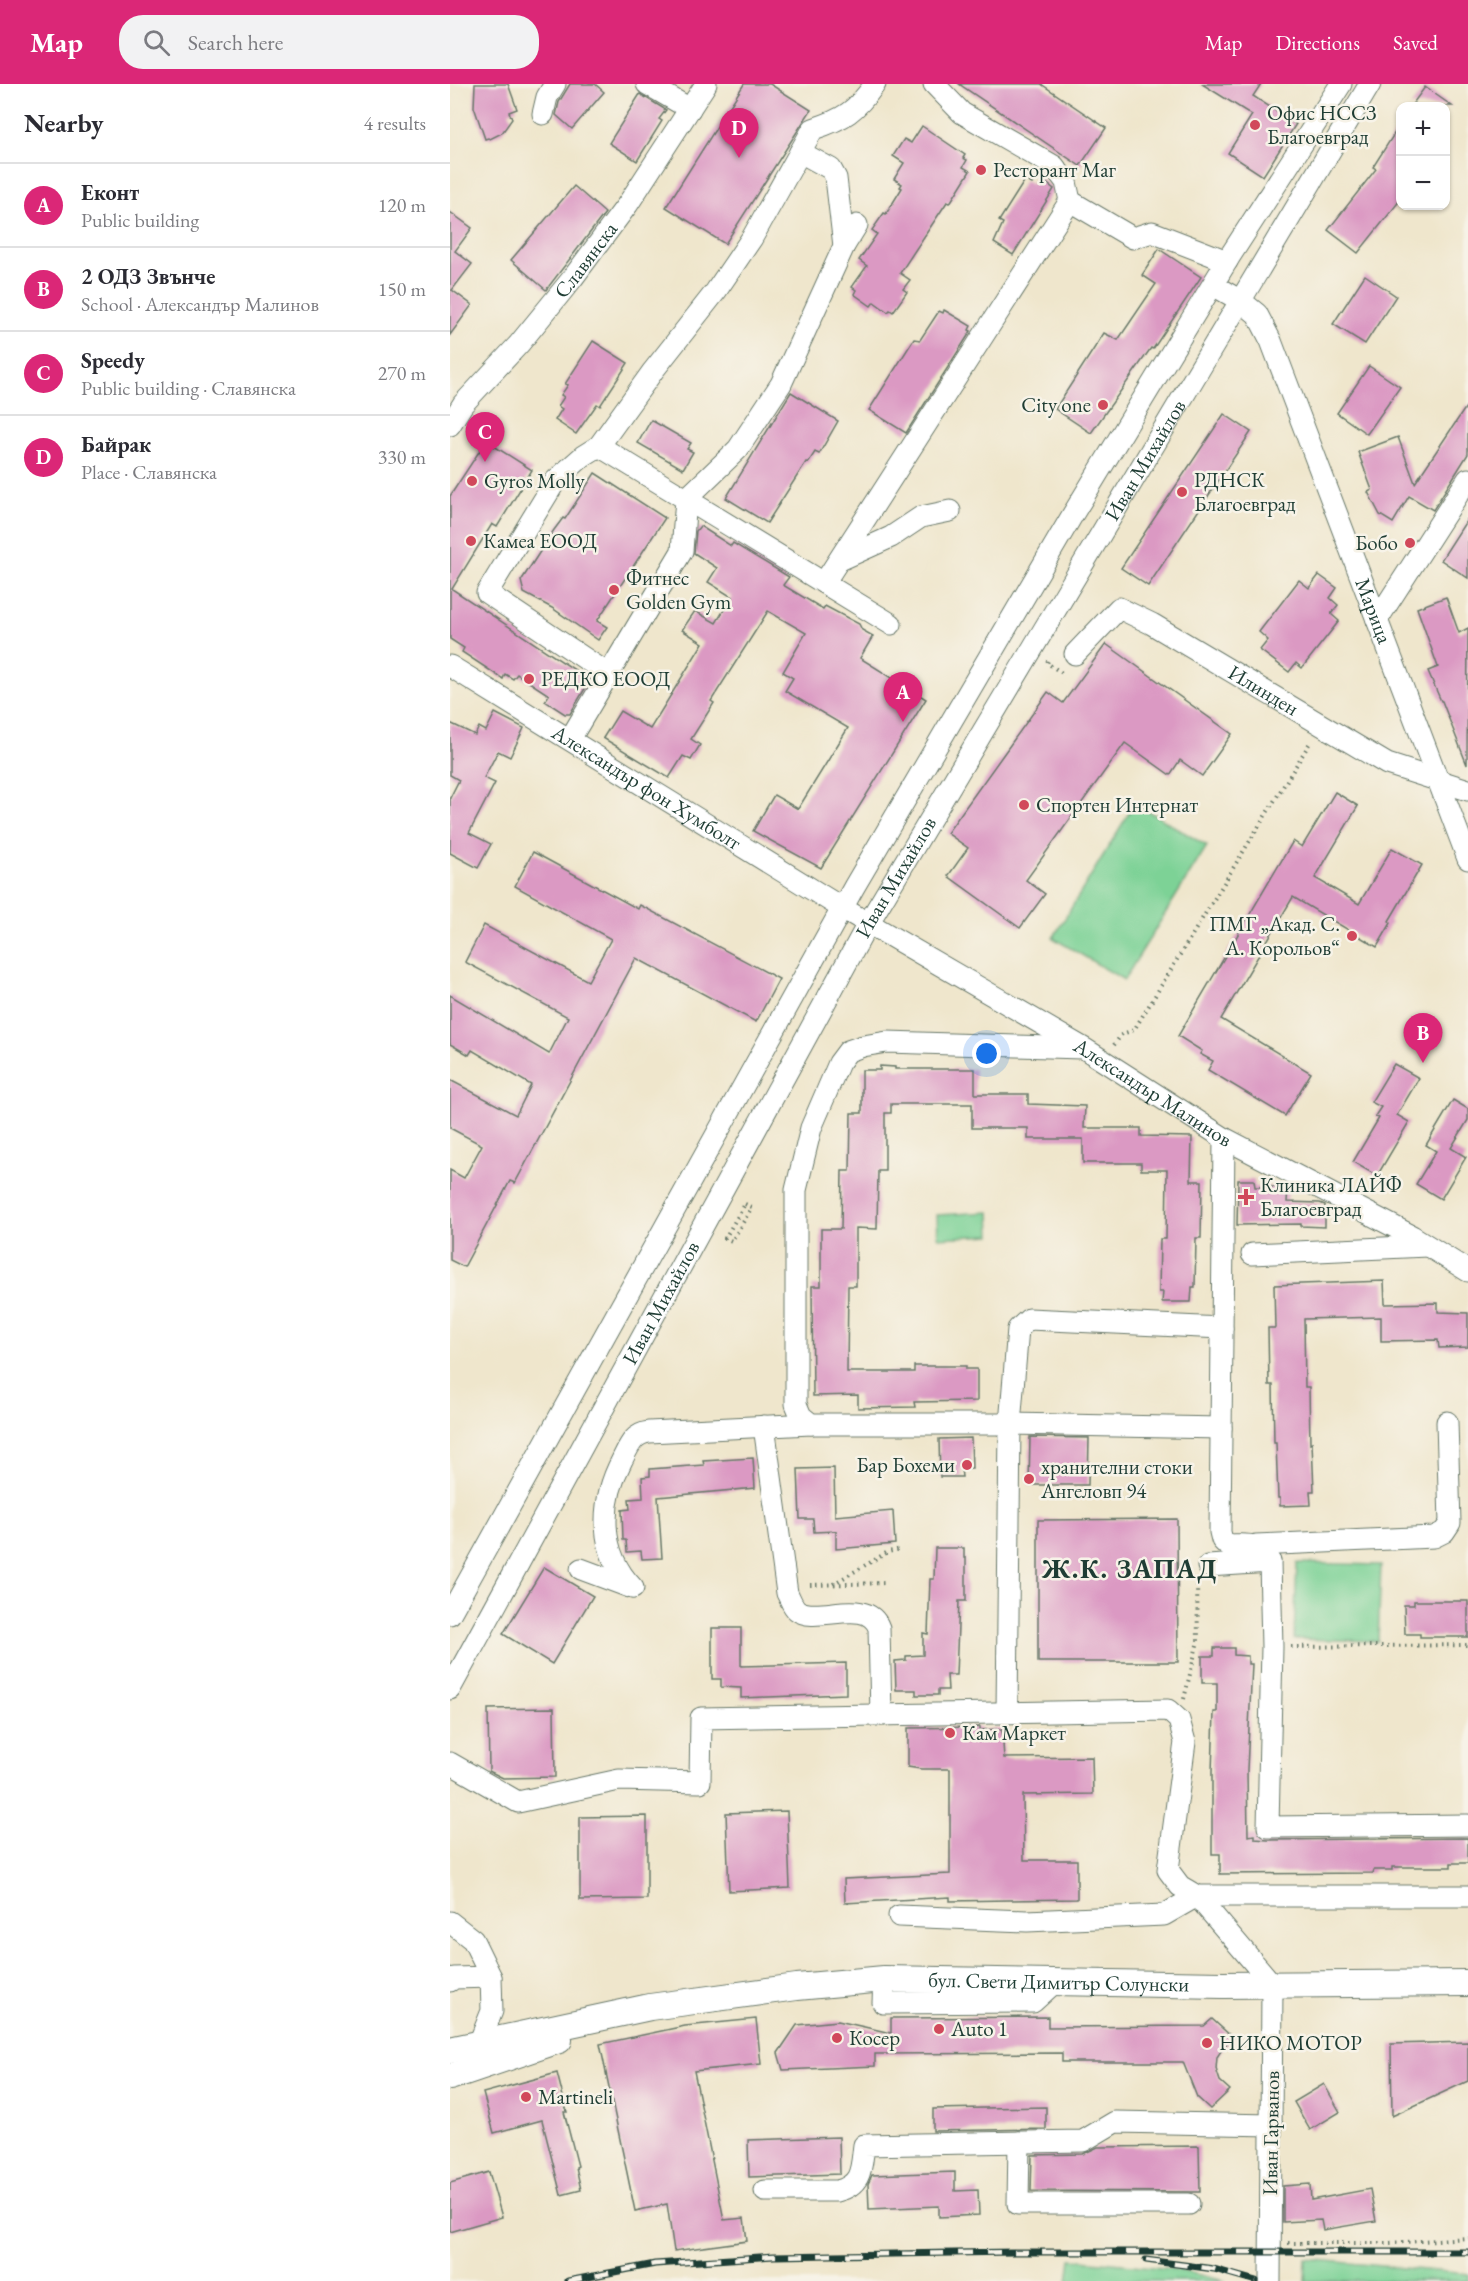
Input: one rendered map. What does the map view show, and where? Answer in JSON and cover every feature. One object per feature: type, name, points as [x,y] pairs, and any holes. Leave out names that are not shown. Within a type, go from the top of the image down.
[{"type":"main road","name":"бул. Свети Димитър Солунски","points":[[450,2050],[650,2007],[797,1987],[884,1979],[1272,1984],[1468,1983]]},
{"type":"main road","name":"бул. Свети Димитър Солунски","points":[[456,2077],[650,2007]]},
{"type":"street","points":[[543,114],[547,97],[555,84]]},
{"type":"street","points":[[647,84],[690,109]]},
{"type":"street","name":"Славянска","points":[[450,424],[463,404],[519,344],[572,279],[628,204],[706,84]]},
{"type":"street","points":[[608,674],[487,593],[556,480],[582,456],[599,446],[653,371],[716,291],[752,238],[813,129],[839,120],[862,102],[875,84]]},
{"type":"street","points":[[824,583],[1070,201],[1066,182],[1054,166],[962,113],[934,84]]},
{"type":"street","name":"Иван Михайлов","points":[[450,1614],[842,908],[1073,514],[1227,261],[1341,84]]},
{"type":"street","name":"Иван Михайлов","points":[[450,1689],[869,922],[1370,84]]},
{"type":"street","points":[[800,152],[831,169],[836,178],[844,246]]},
{"type":"street","points":[[1070,201],[1133,238],[1152,232],[1227,261]]},
{"type":"street","points":[[570,739],[682,551],[686,499],[738,449],[781,384],[844,246],[857,225]]},
{"type":"street","name":"Марица","points":[[1213,285],[1240,301],[1257,315],[1270,341],[1468,859]]},
{"type":"street","points":[[599,446],[891,624]]},
{"type":"street","points":[[1377,620],[1468,479]]},
{"type":"street","points":[[840,561],[891,537],[921,517],[950,511]]},
{"type":"street","name":"Илинден","points":[[1075,654],[1119,608],[1152,624],[1387,765],[1468,790]]},
{"type":"street","name":"Александър фон Хумболт","points":[[450,666],[842,908]]},
{"type":"street","name":"Александър Малинов","points":[[842,908],[1085,1049],[1224,1138],[1468,1270]]},
{"type":"street","points":[[811,1424],[801,1416],[796,1404],[796,1190],[811,1128],[839,1064],[848,1051],[887,1042],[1085,1049]]},
{"type":"street","points":[[1224,1138],[1220,1532],[1222,1540],[1227,1545],[1256,1545],[1434,1538],[1444,1532],[1450,1523],[1447,1422]]},
{"type":"street","points":[[1252,1254],[1427,1246]]},
{"type":"street","points":[[1007,1713],[1010,1424],[1018,1329],[1029,1319],[1222,1328]]},
{"type":"street","points":[[581,1569],[633,1588],[623,1578],[613,1560],[608,1546],[605,1512],[607,1495],[615,1472],[634,1438],[641,1433],[811,1424],[1010,1424],[1221,1428]]},
{"type":"street","points":[[764,1426],[788,1593],[794,1607],[804,1613],[865,1612],[876,1620],[879,1628],[881,1715]]},
{"type":"street","points":[[1256,1545],[1265,1553],[1270,1562],[1272,1647],[1268,1827],[1468,1825]]},
{"type":"street","points":[[1208,1566],[1270,1562]]},
{"type":"street","points":[[450,1763],[518,1802],[619,1780],[700,1782],[700,1718],[1168,1710],[1179,1720],[1185,1742],[1168,1870],[1180,1886],[1197,1896],[1272,1984]]},
{"type":"street","points":[[899,1916],[1027,1921],[1164,1915],[1197,1896],[1468,1896]]},
{"type":"street","points":[[450,1922],[473,1940],[491,1977],[492,2011],[478,2043],[456,2077]]},
{"type":"street","points":[[450,1981],[454,1978],[491,1977]]},
{"type":"street","name":"Иван Гарванов","points":[[1270,2281],[1272,1984]]},
{"type":"street","points":[[765,2191],[848,2189],[860,2177],[864,2145],[1083,2141],[1115,2122],[1272,2125]]},
{"type":"street","points":[[1019,2142],[1018,2204],[1189,2204]]},
{"type":"path","points":[[1049,660],[1047,663],[1062,673]]},
{"type":"path","points":[[1122,1034],[1134,1030],[1320,725]]},
{"type":"path","points":[[745,1204],[752,1207],[732,1241],[726,1238],[745,1204]]},
{"type":"path","points":[[833,1584],[888,1552],[901,1549]]},
{"type":"path","points":[[1179,1720],[1198,1641],[1196,1567],[1208,1566]]},
{"type":"path","points":[[810,1585],[887,1583]]},
{"type":"path","points":[[1272,1647],[1468,1645]]},
{"type":"path","points":[[1269,2242],[1389,2243],[1468,2238]]},
{"type":"green space","points":[[1135,803],[1207,846],[1124,980],[1053,938]]},
{"type":"green space","points":[[990,1212],[991,1235],[938,1238],[937,1215]]},
{"type":"green space","points":[[1297,1563],[1381,1565],[1378,1641],[1294,1639]]},
{"type":"green space","points":[[1071,2259],[1173,2269],[1226,2281],[1068,2281]]},
{"type":"green space","points":[[1306,2259],[1468,2274],[1468,2281],[1305,2281]]},
{"type":"building","points":[[475,84],[508,84],[517,109],[509,112],[512,119],[502,133],[490,139],[485,139],[474,107]]},
{"type":"building","points":[[570,84],[595,84],[604,92],[572,129],[556,115],[559,102]]},
{"type":"building","points":[[744,84],[770,84],[811,110],[725,244],[666,207]]},
{"type":"building","points":[[959,84],[1041,84],[1106,128],[1080,166]]},
{"type":"building","points":[[1202,84],[1261,84],[1253,96],[1296,124],[1263,176],[1228,153],[1252,115]]},
{"type":"building","points":[[1425,87],[1446,102],[1414,102]]},
{"type":"building","points":[[640,94],[666,110],[659,119],[662,121],[637,161],[609,143]]},
{"type":"building","points":[[922,126],[965,155],[963,158],[967,160],[963,167],[970,171],[900,273],[910,280],[903,289],[907,292],[893,312],[890,310],[888,312],[874,302],[871,306],[854,294],[856,290],[852,287],[867,266],[859,260],[877,234],[872,230],[884,213],[886,214],[902,188],[900,187],[902,184],[894,179],[904,163],[893,156],[904,139],[911,143]]},
{"type":"building","points":[[1396,131],[1396,205],[1358,253],[1328,230],[1376,169],[1373,167]]},
{"type":"building","points":[[1037,176],[1054,189],[1013,255],[994,243],[1003,223],[999,221],[1025,180],[1032,184]]},
{"type":"building","points":[[574,186],[605,213],[546,290],[511,260]]},
{"type":"building","points":[[450,212],[472,228],[455,251],[472,264],[452,290],[472,305],[450,335]]},
{"type":"building","points":[[1159,249],[1201,277],[1153,349],[1151,348],[1091,433],[1055,409],[1104,333],[1118,340],[1156,284],[1142,275]]},
{"type":"building","points":[[1365,275],[1396,296],[1365,344],[1333,324]]},
{"type":"building","points":[[944,310],[971,326],[969,330],[971,331],[906,433],[869,410],[914,339],[920,340],[939,311],[943,313]]},
{"type":"building","points":[[593,341],[628,363],[600,406],[597,404],[576,434],[555,420],[562,409],[558,406],[564,397],[561,395],[568,385],[565,384]]},
{"type":"building","points":[[1369,366],[1400,387],[1367,434],[1337,413]]},
{"type":"building","points":[[791,392],[838,421],[819,454],[815,452],[808,463],[806,462],[767,523],[726,498]]},
{"type":"building","points":[[1468,404],[1468,454],[1433,510],[1409,496],[1393,523],[1380,515],[1368,492],[1372,490],[1358,452],[1398,437],[1415,483]]},
{"type":"building","points":[[1224,414],[1251,432],[1148,586],[1121,568]]},
{"type":"building","points":[[651,420],[691,443],[687,449],[693,452],[683,469],[638,443]]},
{"type":"building","points":[[486,441],[532,470],[497,527],[492,524],[452,589],[590,680],[570,714],[565,714],[545,701],[549,695],[517,674],[513,679],[505,674],[503,679],[462,652],[464,648],[450,639],[450,496]]},
{"type":"building","points":[[595,473],[665,518],[597,621],[607,627],[598,640],[552,608],[524,593],[521,581]]},
{"type":"building","points":[[1468,518],[1468,578],[1441,560]]},
{"type":"building","points":[[700,526],[731,546],[733,543],[789,577],[783,585],[823,609],[825,606],[859,624],[862,630],[873,636],[860,658],[926,699],[821,868],[753,831],[774,795],[798,809],[848,728],[785,691],[793,678],[783,672],[806,633],[768,611],[711,701],[714,703],[691,739],[700,745],[691,760],[683,756],[669,778],[603,738],[620,711],[650,729],[703,643],[682,630],[695,611],[716,623],[732,597],[708,582],[717,568],[694,553],[696,531]]},
{"type":"building","points":[[1319,575],[1337,588],[1330,598],[1338,605],[1331,614],[1339,621],[1302,668],[1296,663],[1289,672],[1260,650],[1268,640],[1259,632],[1299,580],[1309,588]]},
{"type":"building","points":[[1446,597],[1459,633],[1468,628],[1467,765],[1428,671],[1438,667],[1417,608]]},
{"type":"building","name":"Спортен Интернат","points":[[1106,644],[1232,734],[1202,776],[1180,760],[1170,775],[1125,743],[1026,880],[1045,894],[1020,928],[948,876],[968,848],[947,833],[1048,692],[1063,703]]},
{"type":"building","points":[[495,713],[524,728],[510,757],[498,751],[484,778],[495,783],[469,833],[491,844],[478,868],[450,853],[450,798],[459,780],[450,775],[450,723],[475,735],[479,727],[486,731]]},
{"type":"building","points":[[1335,792],[1358,806],[1315,878],[1359,904],[1392,848],[1422,865],[1389,921],[1391,923],[1377,947],[1293,897],[1221,1019],[1311,1073],[1285,1116],[1208,1070],[1213,1061],[1200,1054],[1202,1051],[1178,1036],[1293,841],[1302,847]]},
{"type":"building","points":[[533,852],[638,909],[640,905],[779,979],[756,1022],[636,958],[515,1183],[510,1181],[464,1267],[450,1260],[450,1170],[464,1178],[482,1145],[450,1128],[450,1080],[516,1115],[531,1085],[472,1050],[469,1055],[450,1044],[450,995],[549,1054],[568,1017],[465,962],[484,925],[588,981],[611,939],[515,886]]},
{"type":"building","points":[[1394,1064],[1419,1078],[1397,1115],[1409,1122],[1377,1176],[1353,1162],[1379,1118],[1375,1116],[1381,1107],[1371,1102]]},
{"type":"building","points":[[880,1066],[895,1067],[895,1069],[975,1069],[975,1094],[1028,1094],[1028,1104],[1085,1106],[1084,1128],[1141,1128],[1141,1136],[1192,1137],[1191,1181],[1202,1181],[1201,1238],[1196,1238],[1195,1287],[1192,1287],[1191,1302],[1162,1302],[1163,1292],[1159,1292],[1160,1239],[1166,1239],[1167,1170],[1141,1170],[1141,1163],[1083,1163],[1083,1139],[1028,1139],[1028,1128],[972,1128],[972,1104],[891,1104],[891,1113],[885,1113],[885,1171],[878,1171],[877,1229],[856,1228],[856,1286],[848,1286],[847,1372],[914,1372],[914,1366],[966,1366],[966,1369],[977,1369],[977,1401],[914,1402],[915,1407],[858,1408],[858,1395],[813,1396],[812,1286],[821,1286],[821,1229],[841,1229],[842,1171],[850,1171],[851,1113],[862,1113],[862,1070],[880,1070]]},
{"type":"building","points":[[1453,1100],[1468,1109],[1468,1120],[1451,1148],[1466,1157],[1441,1199],[1416,1184],[1436,1151],[1426,1145]]},
{"type":"building","points":[[1238,1180],[1254,1180],[1255,1187],[1288,1187],[1287,1202],[1325,1205],[1325,1227],[1301,1226],[1301,1224],[1237,1225]]},
{"type":"building","points":[[1384,1281],[1385,1304],[1438,1303],[1438,1312],[1468,1313],[1468,1347],[1439,1348],[1438,1340],[1381,1341],[1381,1317],[1304,1319],[1305,1387],[1309,1387],[1314,1491],[1310,1491],[1311,1505],[1280,1506],[1276,1443],[1274,1443],[1273,1385],[1269,1385],[1268,1328],[1275,1328],[1274,1285]]},
{"type":"building","points":[[1030,1437],[1089,1438],[1088,1485],[1029,1485]]},
{"type":"building","points":[[971,1438],[972,1468],[961,1468],[962,1477],[940,1477],[939,1439]]},
{"type":"building","points":[[753,1458],[755,1488],[658,1497],[662,1558],[642,1559],[641,1551],[627,1552],[626,1540],[623,1540],[622,1510],[630,1509],[629,1499],[643,1498],[642,1477],[650,1476],[650,1469],[704,1465],[703,1461]]},
{"type":"building","points":[[834,1468],[835,1516],[893,1511],[895,1544],[836,1549],[836,1531],[814,1532],[813,1519],[800,1519],[798,1469]]},
{"type":"building","points":[[1177,1519],[1178,1662],[1038,1662],[1038,1520]]},
{"type":"building","points":[[935,1548],[964,1548],[966,1601],[959,1601],[956,1675],[947,1675],[948,1690],[938,1690],[938,1695],[916,1695],[916,1690],[896,1690],[895,1661],[906,1660],[906,1656],[923,1655],[923,1633],[928,1634],[930,1579],[934,1579]]},
{"type":"building","points":[[544,1567],[593,1596],[552,1664],[503,1634]]},
{"type":"building","points":[[1414,1601],[1468,1601],[1468,1637],[1420,1637],[1420,1634],[1405,1634],[1404,1605],[1414,1605]]},
{"type":"building","points":[[712,1628],[741,1628],[741,1666],[846,1663],[846,1694],[741,1698],[741,1688],[721,1687],[721,1679],[712,1679]]},
{"type":"building","points":[[1214,1648],[1234,1648],[1234,1655],[1248,1656],[1248,1664],[1252,1664],[1247,1770],[1248,1836],[1255,1835],[1255,1839],[1268,1840],[1468,1838],[1468,1863],[1451,1863],[1451,1867],[1392,1867],[1392,1870],[1374,1870],[1373,1873],[1220,1874],[1220,1854],[1212,1854],[1212,1772],[1217,1683],[1202,1683],[1202,1656],[1214,1656]]},
{"type":"building","points":[[554,1708],[555,1777],[503,1778],[489,1771],[488,1709]]},
{"type":"building","points":[[980,1727],[980,1730],[1002,1729],[1004,1758],[1092,1757],[1093,1794],[1023,1795],[1024,1860],[1077,1860],[1077,1899],[950,1901],[950,1897],[845,1903],[844,1879],[950,1874],[950,1769],[908,1767],[908,1728]]},
{"type":"building","points":[[787,1811],[790,1888],[729,1891],[726,1813]]},
{"type":"building","points":[[647,1816],[647,1899],[580,1900],[580,1817]]},
{"type":"building","points":[[1048,2017],[1048,2027],[1204,2026],[1212,2019],[1233,2038],[1217,2057],[1216,2069],[1220,2081],[1230,2090],[1210,2109],[1197,2097],[1183,2062],[1062,2062],[1062,2053],[875,2054],[875,2066],[783,2070],[778,2053],[797,2025],[838,2021],[891,2033],[891,2018]]},
{"type":"building","points":[[756,2019],[761,2064],[694,2071],[724,2220],[744,2218],[747,2241],[674,2251],[667,2204],[635,2211],[600,2044],[685,2026]]},
{"type":"building","points":[[1468,2042],[1468,2081],[1392,2116],[1391,2044]]},
{"type":"building","points":[[557,2073],[567,2112],[564,2112],[578,2166],[576,2167],[581,2190],[561,2195],[542,2120],[494,2133],[483,2093]]},
{"type":"building","points":[[1324,2084],[1340,2112],[1310,2130],[1294,2102]]},
{"type":"building","points":[[1046,2107],[1046,2129],[933,2131],[933,2109]]},
{"type":"building","points":[[839,2137],[840,2174],[749,2177],[748,2140]]},
{"type":"building","points":[[1199,2146],[1200,2192],[1031,2191],[1032,2155],[1083,2154],[1098,2147]]},
{"type":"building","points":[[489,2172],[502,2217],[450,2232],[450,2183]]},
{"type":"building","points":[[955,2172],[955,2191],[978,2190],[979,2215],[939,2217],[939,2206],[869,2209],[868,2184],[872,2175]]},
{"type":"building","points":[[1310,2184],[1311,2200],[1370,2189],[1376,2221],[1323,2230],[1321,2220],[1283,2222],[1283,2186]]},
{"type":"railway","points":[[568,2281],[655,2264],[774,2256],[1014,2252],[1468,2252]]},
{"type":"railway","points":[[1146,2260],[1214,2269],[1256,2281]]},
{"type":"place","name":"Офис НССЗ Благоевград","points":[[1255,125]]},
{"type":"place","name":"Байрак","points":[[739,158]]},
{"type":"place","name":"Ресторант Маг","points":[[981,170]]},
{"type":"place","name":"City one","points":[[1103,405]]},
{"type":"place","name":"Speedy","points":[[485,462]]},
{"type":"place","name":"Gyros Molly","points":[[472,481]]},
{"type":"place","name":"РДНСК Благоевград","points":[[1182,492]]},
{"type":"place","name":"Камеа ЕООД","points":[[471,541]]},
{"type":"place","name":"Бобо","points":[[1410,543]]},
{"type":"place","name":"Фитнес Golden Gym","points":[[614,590]]},
{"type":"place","name":"РЕДКО ЕООД","points":[[529,679]]},
{"type":"place","name":"Еконт","points":[[903,722]]},
{"type":"place","name":"Спортен Интернат","points":[[1024,805]]},
{"type":"place","name":"ПМГ „Акад. С. А. Корольов“","points":[[1352,936]]},
{"type":"place","name":"2 ОДЗ Звънче","points":[[1423,1063]]},
{"type":"place","name":"Клиника ЛАЙФ Благоевград","points":[[1246,1197]]},
{"type":"place","name":"Бар Бохеми","points":[[967,1465]]},
{"type":"place","name":"хранителни стоки Ангеловп 94","points":[[1029,1479]]},
{"type":"place","name":"Кам Маркет","points":[[950,1733]]},
{"type":"place","name":"Auto 1","points":[[939,2029]]},
{"type":"place","name":"Косер","points":[[837,2038]]},
{"type":"place","name":"НИКО МОТОР","points":[[1207,2043]]},
{"type":"place","name":"Martineli","points":[[526,2097]]},
{"type":"district","name":"Ж.К. ЗАПАД","points":[[1130,1569]]}]
